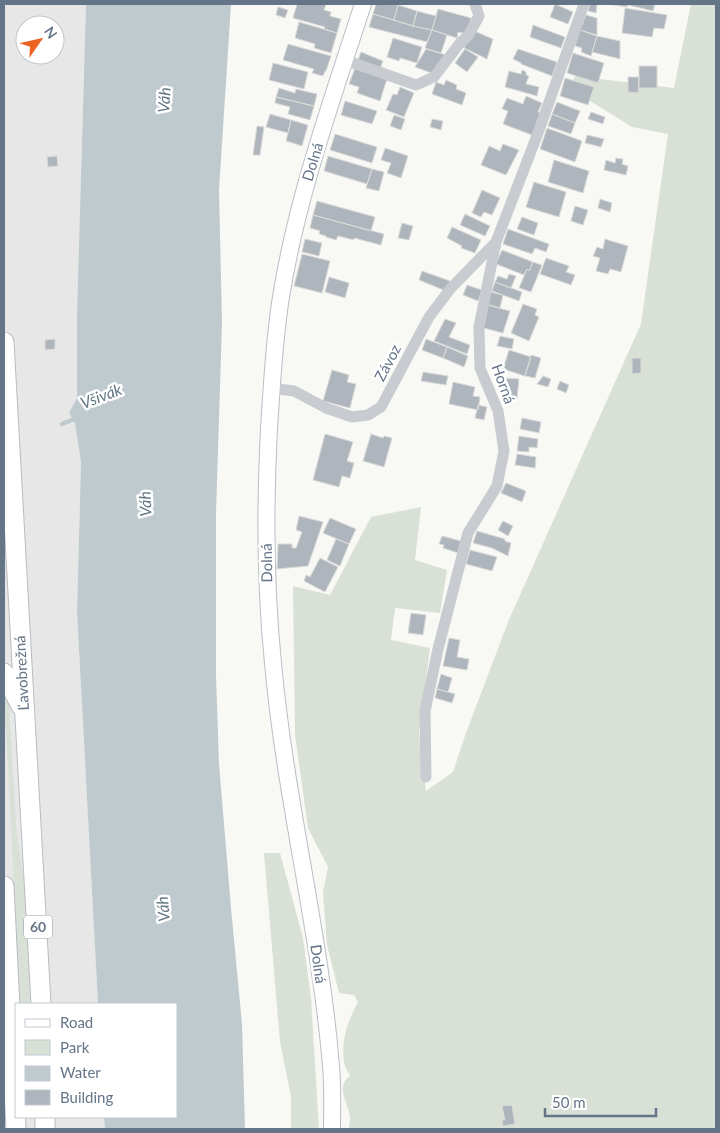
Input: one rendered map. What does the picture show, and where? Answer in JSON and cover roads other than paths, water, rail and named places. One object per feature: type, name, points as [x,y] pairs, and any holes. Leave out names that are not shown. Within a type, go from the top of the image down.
[{"type":"main road","name":"Dolná","points":[[332,1129],[331,1068],[319,967],[281,734],[272,662],[267,575],[266,481],[271,388],[277,326],[287,267],[305,189],[363,4]]},
{"type":"main road","name":"Ľavobrežná","points":[[4,342],[41,1003]]},
{"type":"main road","points":[[4,577],[16,539]]},
{"type":"main road","points":[[4,674],[25,714]]},
{"type":"main road","name":"60","points":[[4,886],[15,1109]]},
{"type":"street","points":[[344,60],[416,85],[434,77],[460,43],[468,36],[479,16],[475,4]]},
{"type":"street","name":"Horná","points":[[426,778],[425,711],[438,649],[468,533],[497,486],[504,451],[498,411],[480,368],[479,327],[496,242],[584,4]]},
{"type":"street","name":"Závoz","points":[[271,388],[294,391],[326,408],[352,417],[368,415],[381,407],[430,317],[451,288],[496,242]]},
{"type":"water","name":"Váh","points":[[86,4],[231,4],[219,190],[222,323],[216,513],[216,675],[219,764],[242,1024],[245,1129],[105,1129],[104,1118],[178,1118],[178,1003],[98,1003],[77,612],[81,462],[75,423],[69,413],[77,398],[77,313]]},
{"type":"waterway","name":"Všivák","points":[[62,424],[77,418]]}]
